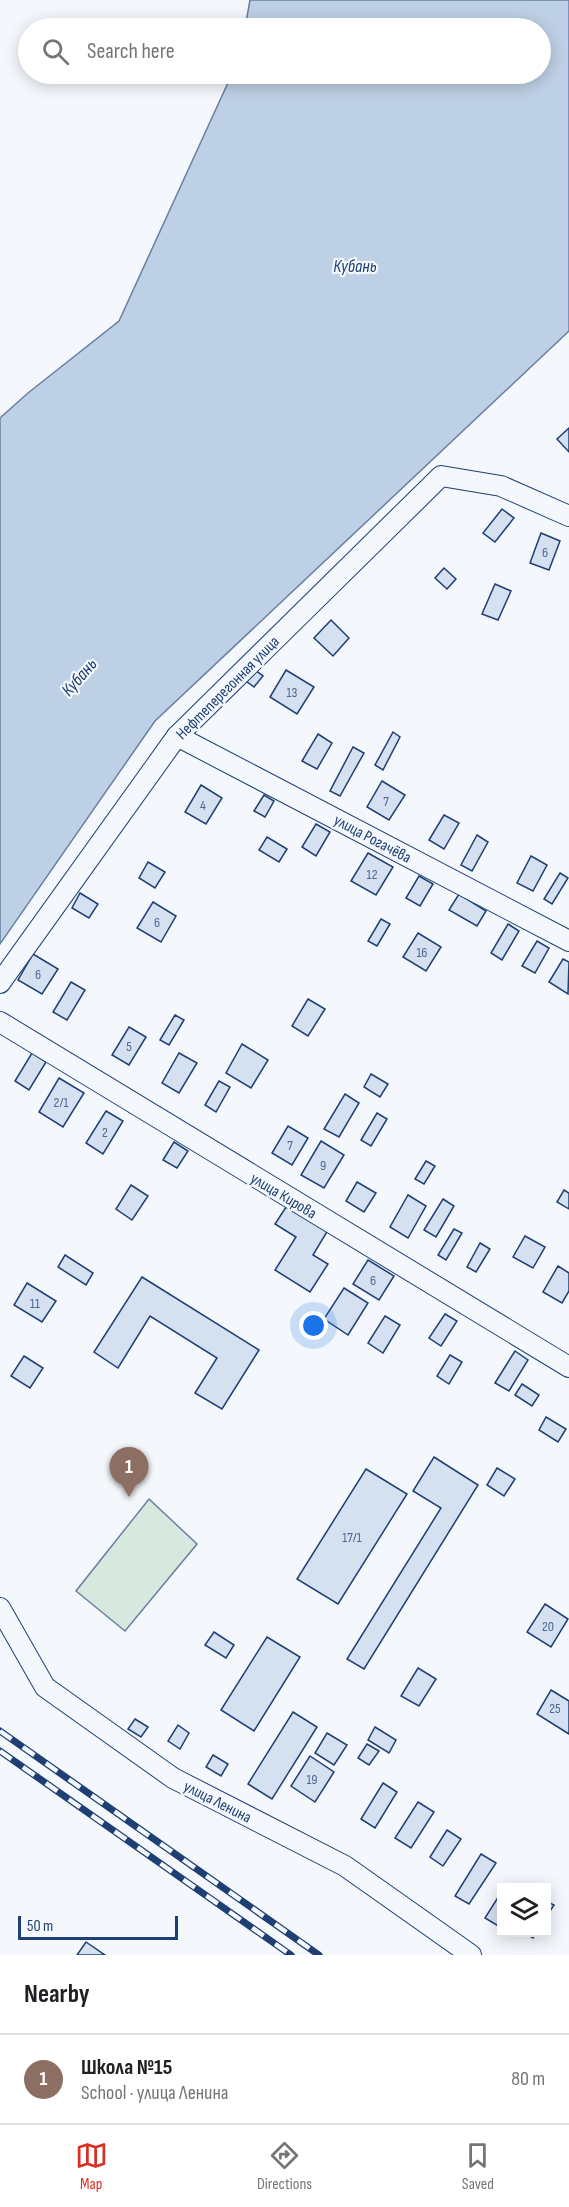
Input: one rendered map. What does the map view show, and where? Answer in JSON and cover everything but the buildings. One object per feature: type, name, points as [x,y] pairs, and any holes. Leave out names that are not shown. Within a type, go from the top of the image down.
[{"type":"street","name":"Нефтеперегонная улица","points":[[0,983],[177,736],[441,476],[501,486],[569,516]]},
{"type":"street","name":"улица Рогачёва","points":[[177,736],[569,941]]},
{"type":"street","name":"улица Кирова","points":[[0,1022],[569,1367]]},
{"type":"street","name":"улица Ленина","points":[[0,1608],[45,1687],[173,1778],[345,1866],[471,1955]]},
{"type":"shaded area","points":[[149,1499],[197,1544],[125,1631],[76,1591]]},
{"type":"water","name":"Кубань","points":[[250,0],[569,0],[569,331],[155,721],[0,944],[0,418],[119,321],[227,84],[551,84],[551,18],[247,18]]},
{"type":"railway","points":[[0,1731],[319,1955]]},
{"type":"railway","points":[[0,1751],[291,1955]]},
{"type":"place","name":"Школа №15","points":[[129,1497]]}]
